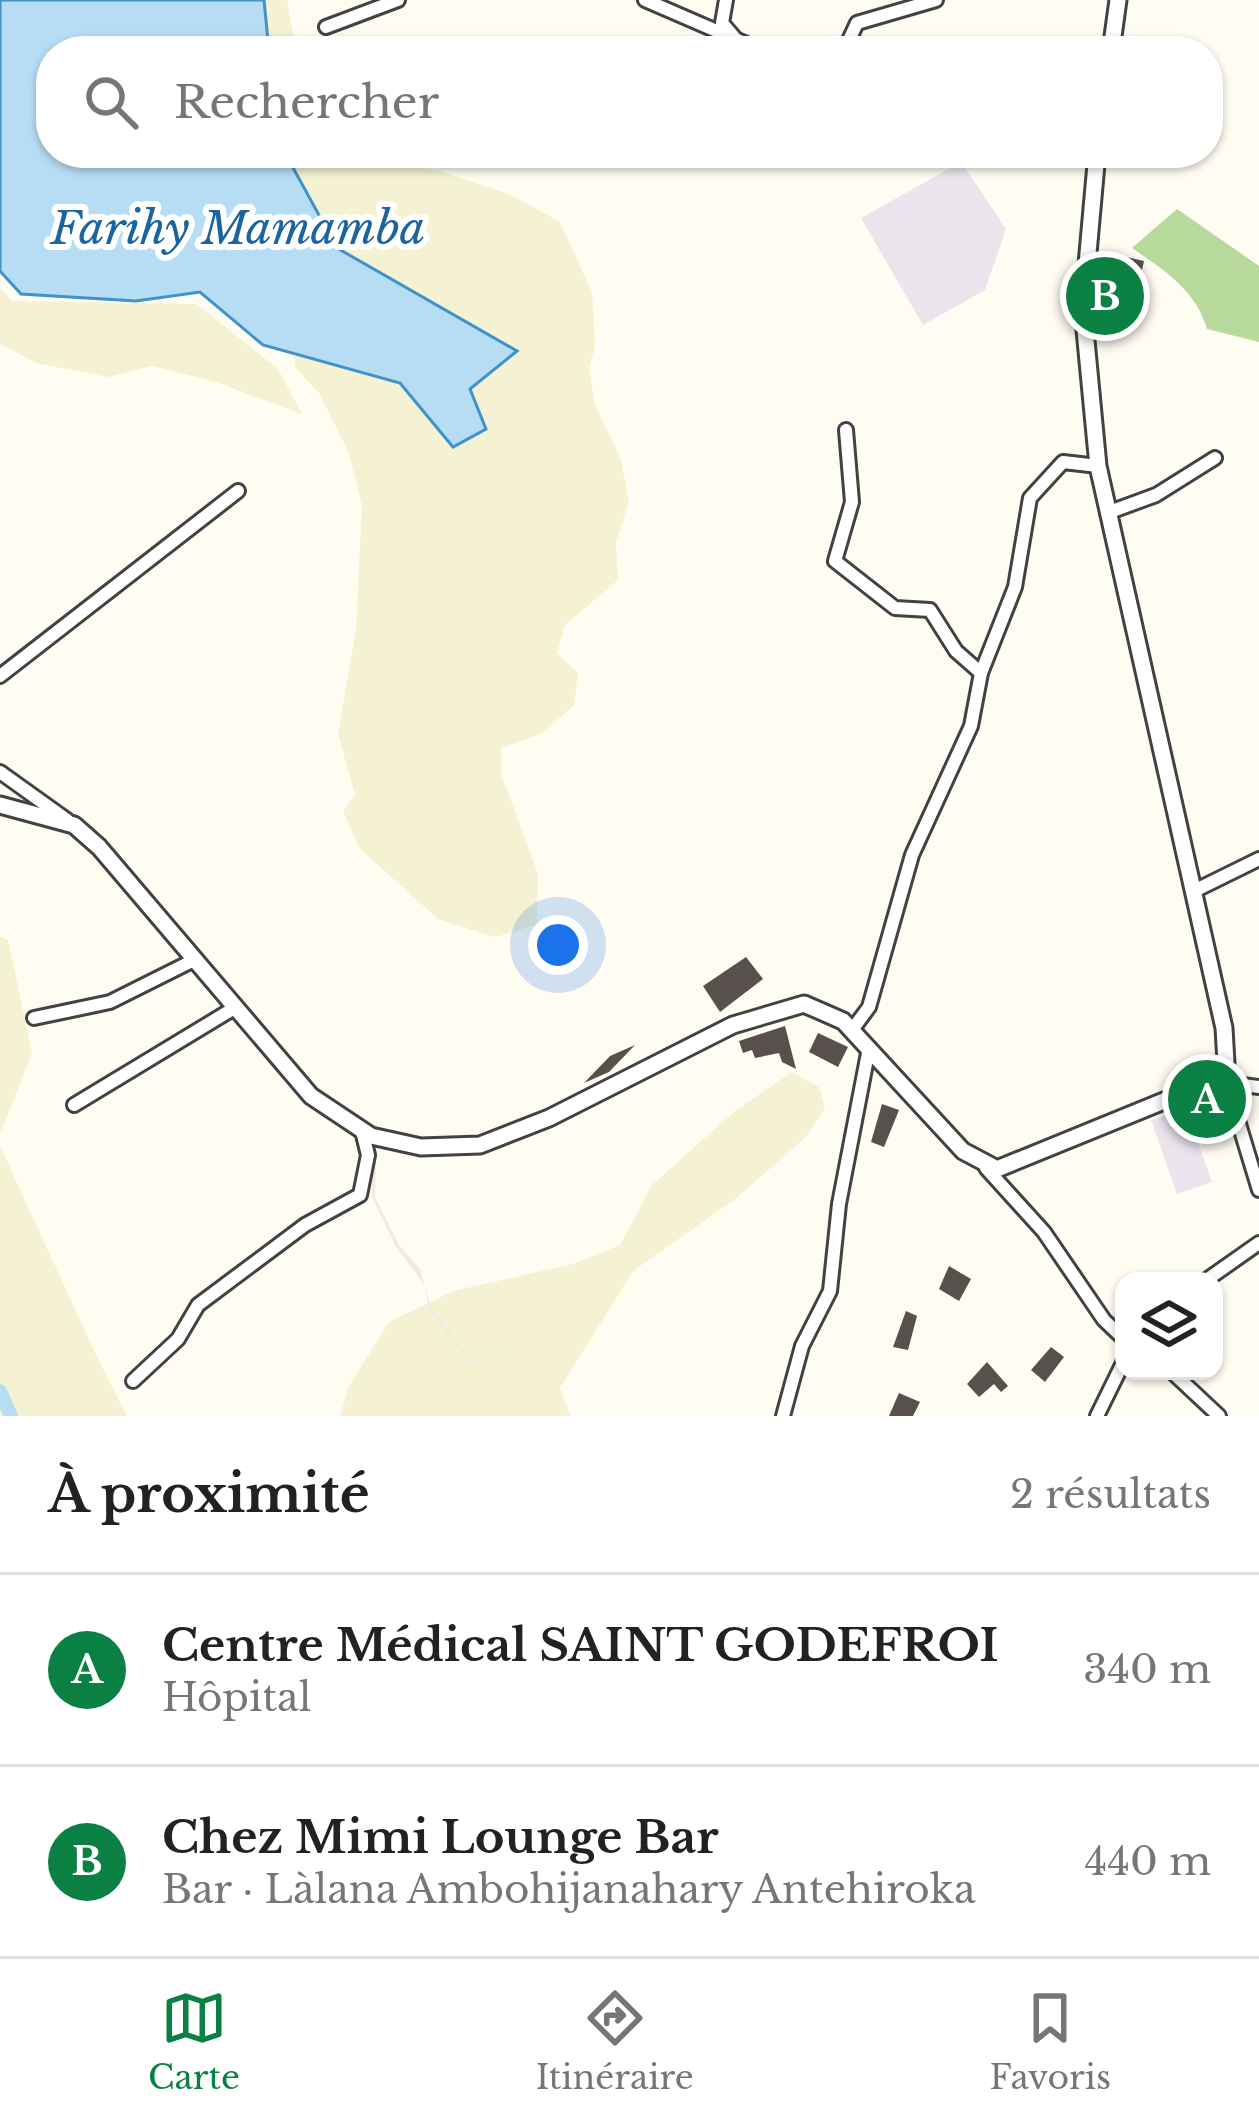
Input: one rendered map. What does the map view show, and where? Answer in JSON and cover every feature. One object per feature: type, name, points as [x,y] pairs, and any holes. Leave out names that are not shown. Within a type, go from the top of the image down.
[{"type":"street","points":[[326,27],[398,0]]},
{"type":"street","points":[[645,0],[725,36]]},
{"type":"street","points":[[726,0],[722,23],[733,36]]},
{"type":"street","points":[[851,36],[857,23],[936,0]]},
{"type":"street","points":[[1113,36],[1118,0]]},
{"type":"street","points":[[1096,168],[1083,309],[1097,466],[1224,1028],[1226,1063],[1217,1082],[1259,1190]]},
{"type":"street","points":[[846,430],[852,502],[836,561],[895,608],[930,610],[956,652],[981,673]]},
{"type":"street","points":[[1107,513],[1156,495],[1215,458]]},
{"type":"street","points":[[852,1030],[868,1007],[912,855],[971,725],[981,673],[1015,587],[1030,498],[1063,462],[1097,466]]},
{"type":"street","points":[[0,676],[238,491]]},
{"type":"street","points":[[0,772],[74,826],[121,869],[311,1096],[362,1131],[421,1147],[480,1145],[549,1118],[733,1025],[788,1007],[816,1006],[852,1030],[963,1151],[986,1167],[1044,1232],[1115,1331]]},
{"type":"street","points":[[0,805],[74,826]]},
{"type":"street","points":[[1194,892],[1259,859]]},
{"type":"street","points":[[34,1018],[110,1002],[196,959]]},
{"type":"street","points":[[74,1106],[236,1007]]},
{"type":"street","points":[[783,1416],[802,1346],[830,1291],[842,1184],[869,1048]]},
{"type":"street","points":[[986,1167],[997,1169],[1217,1082],[1259,1087]]},
{"type":"street","points":[[133,1381],[178,1339],[198,1305],[305,1225],[360,1196],[368,1155],[362,1131]]},
{"type":"street","points":[[1218,1272],[1259,1244]]},
{"type":"street","points":[[1096,1416],[1115,1379]]},
{"type":"street","points":[[1181,1380],[1219,1416]]},
{"type":"shaded area","points":[[254,0],[287,0],[293,36],[260,36]]},
{"type":"shaded area","points":[[291,168],[439,171],[509,194],[560,222],[592,292],[595,346],[589,369],[595,404],[621,460],[629,501],[616,543],[618,580],[565,625],[557,653],[578,673],[574,705],[541,734],[501,748],[501,773],[538,874],[537,925],[495,937],[438,919],[359,848],[343,811],[355,795],[338,734],[356,629],[362,505],[349,453],[319,393],[295,367],[294,349],[399,380],[453,439],[485,426],[467,382],[334,249]]},
{"type":"shaded area","points":[[950,168],[965,168],[1006,229],[985,290],[923,325],[861,218]]},
{"type":"shaded area","points":[[0,288],[12,301],[196,304],[278,369],[302,414],[216,382],[152,366],[108,377],[36,363],[0,344]]},
{"type":"shaded area","points":[[0,937],[8,940],[32,1053],[0,1135]]},
{"type":"shaded area","points":[[792,1072],[819,1087],[825,1108],[807,1136],[734,1200],[633,1271],[560,1388],[570,1416],[340,1416],[349,1386],[389,1322],[453,1291],[573,1264],[620,1245],[652,1185],[735,1111]]},
{"type":"shaded area","points":[[1211,1099],[1226,1119],[1194,1131],[1212,1182],[1177,1194],[1151,1120]]},
{"type":"shaded area","points":[[371,1136],[377,1138],[375,1197],[399,1245],[420,1269],[425,1286],[396,1247],[372,1197]]},
{"type":"shaded area","points":[[0,1146],[97,1357],[127,1416],[0,1416]]},
{"type":"shaded area","points":[[425,1287],[431,1308],[474,1364],[504,1344],[474,1368],[428,1309]]},
{"type":"green space","points":[[1177,209],[1259,266],[1259,342],[1207,329],[1187,292],[1132,248]]},
{"type":"water","name":"Farihy Mamamba","points":[[0,0],[264,0],[268,36],[36,36],[36,168],[293,168],[337,248],[517,351],[470,389],[486,429],[453,447],[400,383],[263,345],[200,292],[136,301],[21,294],[0,271]]},
{"type":"building","points":[[1112,254],[1144,261],[1139,284],[1108,278]]},
{"type":"building","points":[[746,957],[763,979],[720,1012],[703,986]]},
{"type":"building","points":[[785,1026],[796,1069],[782,1062],[779,1053],[755,1058],[752,1050],[743,1053],[739,1041]]},
{"type":"building","points":[[818,1033],[848,1047],[838,1067],[809,1052]]},
{"type":"building","points":[[635,1045],[609,1072],[584,1083],[610,1056]]},
{"type":"building","points":[[882,1104],[899,1110],[884,1147],[871,1142]]},
{"type":"building","points":[[949,1266],[971,1279],[959,1301],[939,1289]]},
{"type":"building","points":[[906,1311],[917,1316],[908,1350],[893,1347]]},
{"type":"building","points":[[1051,1347],[1064,1357],[1045,1382],[1031,1370]]},
{"type":"building","points":[[987,1362],[1008,1386],[1001,1392],[994,1384],[979,1397],[967,1384]]},
{"type":"building","points":[[899,1393],[920,1402],[913,1416],[889,1416]]},
{"type":"waterway","points":[[0,1391],[11,1416]]},
{"type":"place","name":"Chez Mimi Lounge Bar","points":[[1105,296]]},
{"type":"place","name":"Centre Médical SAINT GODEFROI","points":[[1207,1099]]}]
